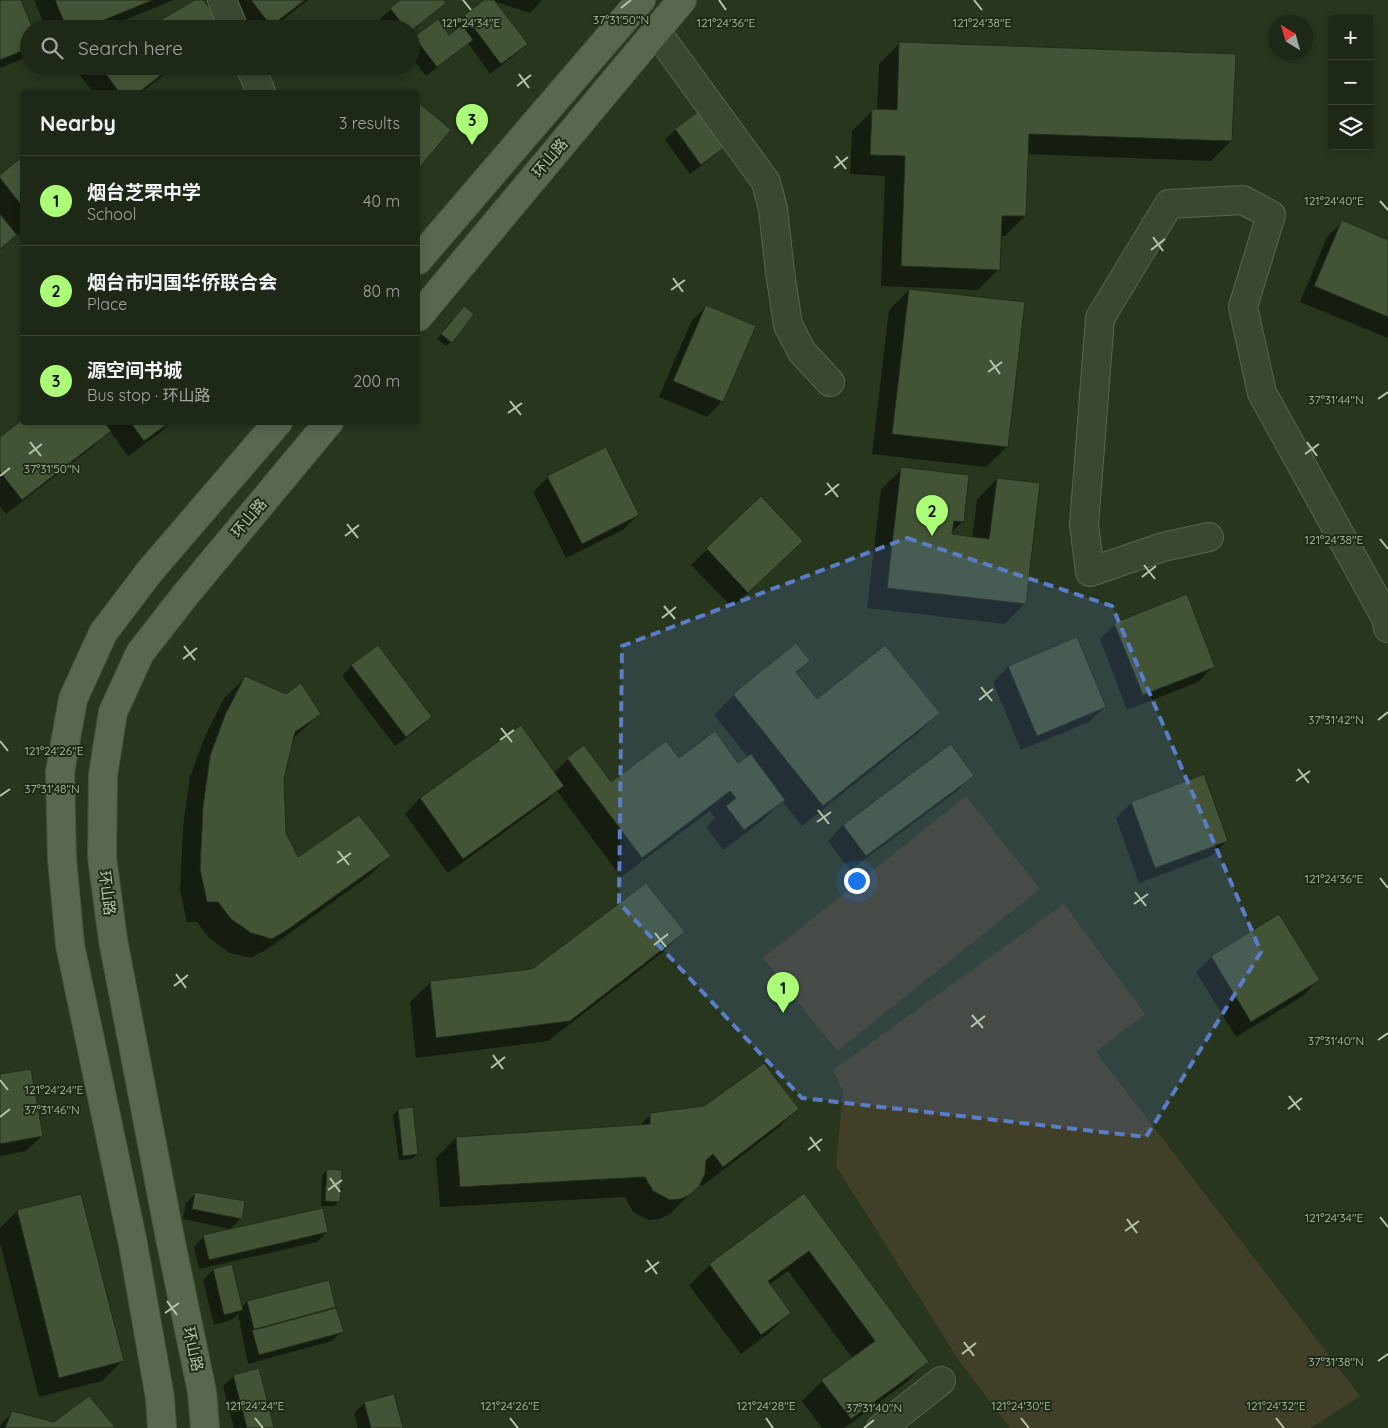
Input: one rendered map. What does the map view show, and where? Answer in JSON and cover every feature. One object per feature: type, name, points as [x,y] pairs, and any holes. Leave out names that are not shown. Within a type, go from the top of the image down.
[{"type":"main road","points":[[420,258],[641,0]]},
{"type":"main road","name":"环山路","points":[[420,315],[682,0]]},
{"type":"main road","points":[[162,1428],[160,1398],[133,1244],[70,945],[62,859],[60,772],[73,699],[103,633],[150,571],[275,425]]},
{"type":"main road","name":"环山路","points":[[205,1428],[202,1392],[170,1238],[113,940],[102,856],[102,775],[113,712],[140,653],[186,594],[327,425]]},
{"type":"street","points":[[222,0],[230,20]]},
{"type":"street","points":[[656,31],[766,182],[773,209],[788,325],[802,352],[830,382]]},
{"type":"street","points":[[254,75],[260,90]]},
{"type":"street","points":[[1209,537],[1163,547],[1090,572],[1084,525],[1100,318],[1169,204],[1243,200],[1271,215],[1242,307],[1262,393],[1386,618],[1388,628]]},
{"type":"street","points":[[881,1428],[941,1381]]},
{"type":"highlighted area","points":[[907,538],[1112,606],[1261,952],[1146,1137],[802,1098],[619,903],[622,646]]},
{"type":"shaded area","points":[[966,796],[1040,889],[837,1051],[763,958]]},
{"type":"shaded area","points":[[1064,904],[1145,1014],[1096,1052],[1360,1396],[1311,1428],[1010,1428],[960,1362],[836,1166],[843,1091],[833,1070]]},
{"type":"building","points":[[0,0],[21,0],[29,20],[20,20],[20,52],[0,60]]},
{"type":"building","points":[[55,0],[153,0],[104,20],[63,20]]},
{"type":"building","points":[[195,0],[203,0],[219,20],[161,20]]},
{"type":"building","points":[[251,0],[305,0],[279,20],[266,20]]},
{"type":"building","points":[[400,0],[444,0],[446,3],[420,24],[420,20],[399,20],[390,8]]},
{"type":"building","points":[[484,0],[494,0],[528,44],[501,64],[464,15]]},
{"type":"building","points":[[438,19],[449,35],[462,25],[473,40],[437,67],[420,45],[420,32]]},
{"type":"building","points":[[899,42],[1236,54],[1232,141],[1029,134],[1026,216],[1002,216],[1000,270],[901,266],[905,156],[870,155],[872,109],[897,110]]},
{"type":"building","points":[[107,75],[161,75],[142,90],[118,90]]},
{"type":"building","points":[[420,104],[451,130],[420,167]]},
{"type":"building","points":[[699,111],[725,147],[701,165],[675,129]]},
{"type":"building","points":[[20,159],[20,203],[0,178],[0,175]]},
{"type":"building","points":[[0,214],[17,235],[0,249]]},
{"type":"building","points":[[1342,220],[1388,240],[1388,317],[1314,286]]},
{"type":"building","points":[[909,289],[1025,302],[1008,447],[892,434]]},
{"type":"building","points":[[706,305],[756,326],[723,402],[673,381]]},
{"type":"building","points":[[464,306],[474,314],[452,343],[441,334]]},
{"type":"building","points":[[20,422],[20,425],[106,425],[111,431],[22,500],[0,472],[0,437]]},
{"type":"building","points":[[132,425],[166,425],[144,441]]},
{"type":"building","points":[[606,447],[639,515],[582,544],[547,476]]},
{"type":"building","points":[[901,467],[969,475],[964,522],[954,521],[952,534],[989,539],[997,478],[1040,483],[1026,604],[887,588]]},
{"type":"building","points":[[761,496],[803,541],[748,593],[706,548]]},
{"type":"building","points":[[1187,594],[1215,667],[1143,695],[1114,623]]},
{"type":"building","points":[[1077,637],[1106,707],[1037,736],[1008,666]]},
{"type":"building","points":[[796,643],[810,661],[796,672],[817,699],[885,645],[940,713],[823,806],[733,694]]},
{"type":"building","points":[[378,645],[432,717],[406,737],[351,665]]},
{"type":"building","points":[[245,676],[286,694],[301,683],[321,714],[295,732],[284,779],[286,833],[298,857],[359,815],[391,856],[272,939],[251,933],[231,919],[218,902],[207,902],[200,869],[203,806],[210,756],[225,715]]},
{"type":"building","points":[[521,725],[564,786],[463,859],[420,798]]},
{"type":"building","points":[[715,731],[738,763],[751,754],[785,800],[744,830],[726,806],[736,798],[730,791],[642,858],[567,758],[584,745],[611,782],[666,741],[679,758]]},
{"type":"building","points":[[951,744],[974,776],[866,856],[843,825]]},
{"type":"building","points":[[1204,774],[1228,841],[1155,868],[1131,802]]},
{"type":"building","points":[[646,883],[685,932],[570,1021],[436,1038],[430,981],[532,969]]},
{"type":"building","points":[[1279,914],[1320,980],[1251,1022],[1211,956]]},
{"type":"building","points":[[764,1063],[799,1109],[723,1167],[713,1154],[706,1160],[705,1174],[699,1186],[691,1194],[681,1199],[670,1200],[653,1191],[645,1177],[460,1187],[456,1137],[650,1124],[650,1113],[704,1106]]},
{"type":"building","points":[[31,1069],[43,1136],[0,1144],[0,1074]]},
{"type":"building","points":[[413,1107],[418,1154],[403,1156],[398,1109]]},
{"type":"building","points":[[327,1169],[342,1170],[340,1202],[325,1201]]},
{"type":"building","points":[[195,1192],[245,1201],[242,1219],[192,1209]]},
{"type":"building","points":[[804,1193],[929,1362],[851,1419],[821,1380],[875,1341],[809,1251],[768,1281],[791,1313],[761,1335],[709,1264]]},
{"type":"building","points":[[81,1194],[124,1361],[59,1378],[17,1210]]},
{"type":"building","points":[[323,1208],[328,1232],[209,1260],[203,1235]]},
{"type":"building","points":[[232,1264],[243,1310],[224,1315],[213,1269]]},
{"type":"building","points":[[329,1280],[336,1308],[254,1330],[247,1301]]},
{"type":"building","points":[[336,1307],[344,1332],[259,1355],[252,1330]]},
{"type":"building","points":[[259,1368],[274,1428],[247,1428],[233,1375]]},
{"type":"building","points":[[394,1394],[403,1428],[371,1428],[364,1402]]},
{"type":"building","points":[[89,1396],[115,1427],[5,1428],[12,1411],[54,1422]]},
{"type":"place","name":"源空间书城","points":[[472,145]]},
{"type":"place","name":"烟台市归国华侨联合会","points":[[932,536]]},
{"type":"place","name":"烟台芝罘中学","points":[[783,1013]]}]
